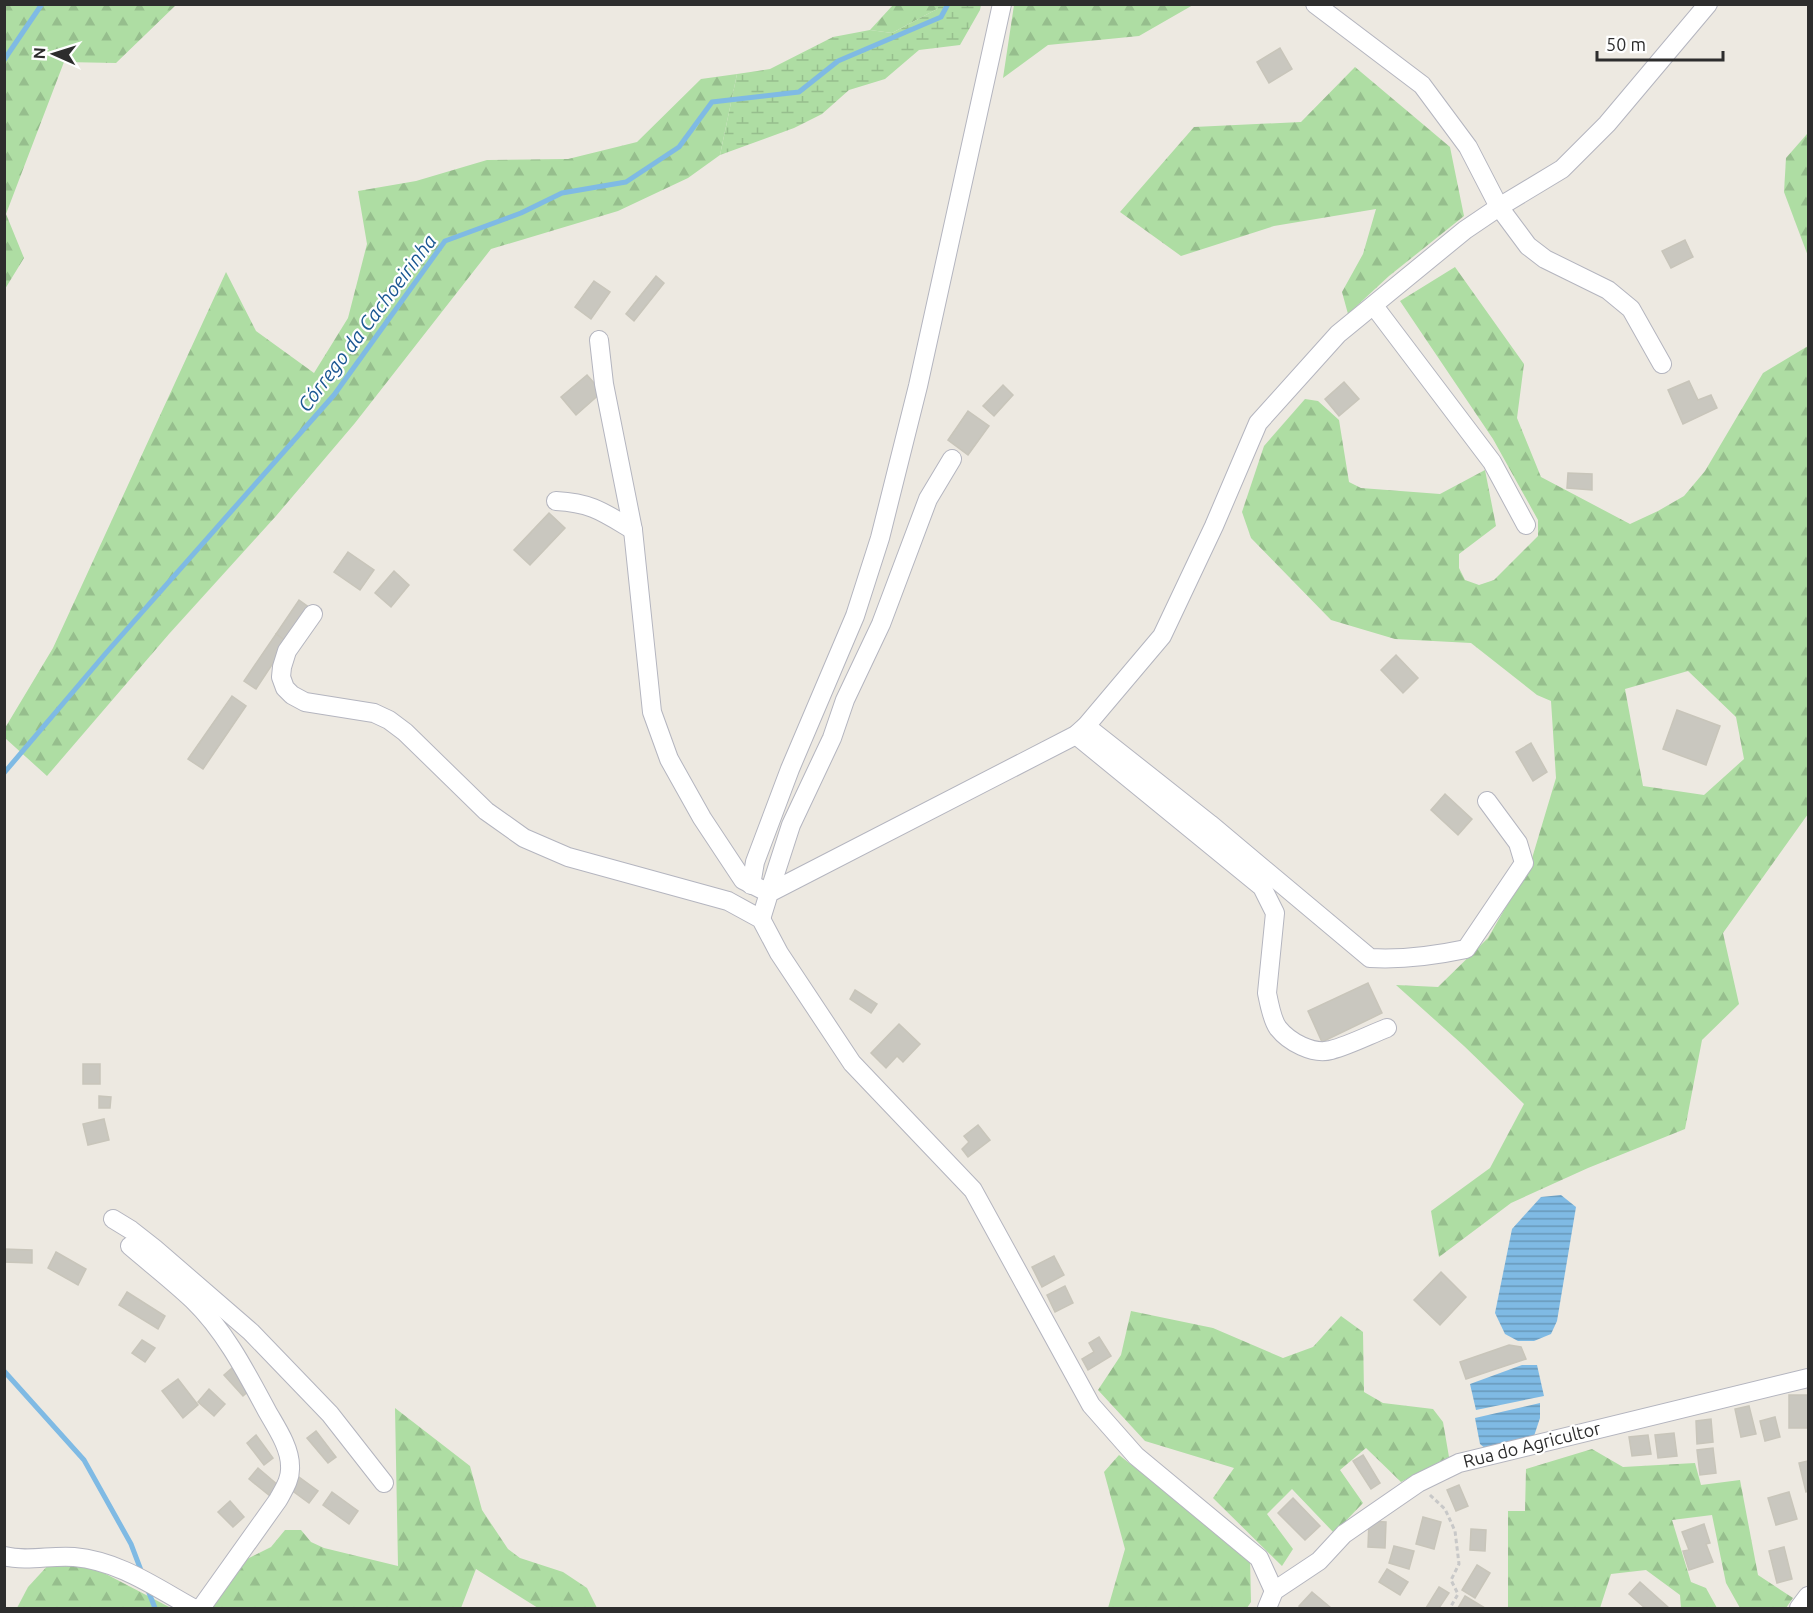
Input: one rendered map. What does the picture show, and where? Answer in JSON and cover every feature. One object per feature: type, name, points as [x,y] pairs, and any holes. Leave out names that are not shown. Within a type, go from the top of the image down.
[{"type":"street","points":[[751,885],[755,862],[790,769],[855,616],[880,538],[918,386],[1002,4]]},
{"type":"street","points":[[1315,4],[1422,85],[1468,147],[1499,207],[1528,246],[1545,259],[1608,290],[1631,309],[1662,364]]},
{"type":"street","points":[[769,893],[1081,731],[1162,636],[1214,526],[1258,423],[1338,334],[1465,230],[1563,169],[1607,124],[1708,4]]},
{"type":"street","points":[[1374,306],[1492,462],[1526,525]]},
{"type":"street","points":[[599,340],[604,384],[633,530],[652,712],[669,759],[702,818],[743,880],[769,893]]},
{"type":"street","points":[[761,919],[791,825],[832,738],[845,700],[881,624],[928,499],[952,459]]},
{"type":"street","points":[[556,501],[587,504],[633,530]]},
{"type":"street","points":[[313,614],[287,651],[282,667],[281,677],[285,688],[292,695],[305,702],[374,714],[389,720],[405,732],[486,811],[524,838],[568,857],[728,901],[761,919],[778,953],[852,1063],[974,1190],[1091,1405],[1136,1456],[1258,1558],[1271,1600]]},
{"type":"street","points":[[1081,731],[1096,732],[1370,958],[1431,956],[1466,948],[1524,863],[1518,843],[1487,801]]},
{"type":"street","points":[[1081,731],[1262,887],[1275,913],[1267,993],[1277,1026],[1283,1033],[1308,1048],[1329,1051],[1388,1028]]},
{"type":"street","points":[[113,1219],[154,1248],[251,1332],[330,1414],[384,1482]]},
{"type":"street","points":[[130,1246],[194,1301],[216,1327],[242,1364],[281,1436],[290,1458],[291,1468],[287,1483],[278,1500],[201,1608]]},
{"type":"street","name":"Rua do Agricultor","points":[[1271,1600],[1319,1561],[1344,1534],[1418,1483],[1459,1463],[1809,1378]]},
{"type":"street","points":[[4,1556],[22,1559],[75,1557],[103,1562],[128,1571],[193,1608]]},
{"type":"street","points":[[1798,1608],[1809,1596]]},
{"type":"path","points":[[1418,1483],[1445,1509],[1455,1531],[1459,1564],[1451,1580],[1458,1594],[1450,1608]]},
{"type":"green space","points":[[5,4],[176,5],[116,63],[64,62],[6,214],[24,258],[5,289]]},
{"type":"green space","points":[[1014,4],[1193,5],[1139,36],[1048,45],[1003,78]]},
{"type":"green space","points":[[893,5],[939,5],[937,9],[892,33],[870,30]]},
{"type":"green space","points":[[939,5],[981,5],[960,45],[919,50],[885,79],[849,90],[822,114],[794,128],[720,155],[737,74],[770,69],[833,37],[870,30],[892,33],[937,9]]},
{"type":"green space","points":[[1355,67],[1450,147],[1464,216],[1389,276],[1348,314],[1342,292],[1363,254],[1376,209],[1274,226],[1181,256],[1120,212],[1194,127],[1301,122]]},
{"type":"green space","points":[[737,74],[720,155],[688,178],[618,211],[491,249],[355,423],[47,776],[5,738],[5,728],[53,648],[226,272],[256,331],[314,373],[348,318],[367,244],[358,191],[416,181],[487,160],[568,159],[637,142],[701,79]]},
{"type":"green space","points":[[1807,134],[1808,256],[1784,192],[1786,158]]},
{"type":"green space","points":[[1455,267],[1524,364],[1517,418],[1541,477],[1630,524],[1684,496],[1705,471],[1763,373],[1808,346],[1808,814],[1723,933],[1739,1004],[1702,1040],[1685,1129],[1588,1168],[1511,1203],[1439,1257],[1431,1211],[1490,1168],[1524,1104],[1396,985],[1438,987],[1488,938],[1530,865],[1556,778],[1551,701],[1537,695],[1471,643],[1395,639],[1331,620],[1251,538],[1242,512],[1264,446],[1305,399],[1318,401],[1339,420],[1349,482],[1361,488],[1440,494],[1485,470],[1496,526],[1459,554],[1459,568],[1465,580],[1479,585],[1494,580],[1538,536],[1538,520],[1493,439],[1400,301]],"holes":[[[1688,671],[1736,717],[1744,759],[1704,795],[1643,786],[1625,689]]]},
{"type":"green space","points":[[1131,1311],[1213,1328],[1283,1358],[1313,1347],[1341,1316],[1363,1332],[1364,1392],[1383,1403],[1433,1409],[1443,1422],[1449,1457],[1401,1482],[1366,1448],[1340,1470],[1363,1503],[1334,1533],[1292,1489],[1267,1514],[1293,1549],[1282,1566],[1213,1498],[1234,1468],[1145,1441],[1098,1390],[1121,1355]]},
{"type":"green space","points":[[395,1408],[470,1466],[482,1510],[508,1549],[520,1558],[563,1572],[587,1588],[597,1608],[538,1608],[476,1569],[461,1608],[210,1608],[245,1560],[271,1547],[285,1530],[301,1530],[311,1542],[324,1548],[398,1566]]},
{"type":"green space","points":[[1592,1449],[1623,1467],[1695,1463],[1701,1485],[1740,1480],[1758,1575],[1793,1598],[1786,1608],[1740,1608],[1726,1583],[1712,1515],[1672,1520],[1691,1582],[1706,1588],[1717,1608],[1681,1608],[1680,1595],[1646,1570],[1611,1574],[1600,1608],[1508,1608],[1508,1511],[1525,1511],[1526,1469]]},
{"type":"green space","points":[[1119,1455],[1250,1558],[1251,1602],[1247,1608],[1108,1608],[1125,1549],[1104,1472]]},
{"type":"green space","points":[[81,1561],[171,1608],[17,1608],[28,1587],[51,1562]]},
{"type":"water","points":[[1561,1195],[1576,1207],[1557,1321],[1551,1334],[1534,1341],[1518,1341],[1505,1334],[1495,1313],[1512,1229],[1541,1197]]},
{"type":"water","points":[[1522,1365],[1537,1365],[1544,1396],[1476,1410],[1470,1384]]},
{"type":"water","points":[[1540,1403],[1540,1418],[1534,1436],[1486,1449],[1480,1444],[1475,1418]]},
{"type":"building","points":[[1280,48],[1292,69],[1269,83],[1257,62]]},
{"type":"building","points":[[1685,240],[1693,257],[1671,268],[1662,251]]},
{"type":"building","points":[[656,276],[664,283],[634,321],[626,314]]},
{"type":"building","points":[[594,281],[610,292],[591,319],[575,307]]},
{"type":"building","points":[[587,375],[602,392],[576,415],[561,397]]},
{"type":"building","points":[[1689,381],[1698,400],[1711,395],[1717,408],[1683,424],[1668,390]]},
{"type":"building","points":[[1344,382],[1359,399],[1339,416],[1325,399]]},
{"type":"building","points":[[1003,385],[1013,395],[994,416],[983,406]]},
{"type":"building","points":[[968,411],[989,426],[968,455],[948,440]]},
{"type":"building","points":[[1568,473],[1592,474],[1592,490],[1567,488]]},
{"type":"building","points":[[549,513],[565,528],[530,565],[514,550]]},
{"type":"building","points":[[348,552],[374,570],[360,590],[334,572]]},
{"type":"building","points":[[394,571],[409,585],[391,607],[375,593]]},
{"type":"building","points":[[299,600],[310,608],[287,642],[276,634]]},
{"type":"building","points":[[276,634],[287,642],[256,689],[244,681]]},
{"type":"building","points":[[1396,655],[1418,678],[1403,693],[1381,670]]},
{"type":"building","points":[[232,696],[246,706],[203,769],[188,759]]},
{"type":"building","points":[[1677,710],[1720,726],[1706,765],[1663,749]]},
{"type":"building","points":[[1531,743],[1547,772],[1533,781],[1516,752]]},
{"type":"building","points":[[1445,794],[1472,819],[1458,835],[1431,810]]},
{"type":"building","points":[[1368,983],[1382,1013],[1322,1042],[1308,1011]]},
{"type":"building","points":[[855,990],[877,1004],[871,1013],[850,999]]},
{"type":"building","points":[[899,1024],[920,1044],[903,1062],[897,1056],[886,1068],[871,1053]]},
{"type":"building","points":[[83,1064],[100,1064],[100,1084],[83,1084]]},
{"type":"building","points":[[99,1096],[111,1097],[110,1108],[99,1108]]},
{"type":"building","points":[[104,1119],[109,1140],[88,1145],[83,1124]]},
{"type":"building","points":[[978,1125],[990,1140],[968,1157],[962,1149],[969,1142],[964,1136]]},
{"type":"building","points":[[4,1249],[32,1250],[32,1263],[4,1262]]},
{"type":"building","points":[[56,1252],[86,1269],[78,1285],[48,1268]]},
{"type":"building","points":[[1054,1256],[1064,1275],[1042,1287],[1032,1267]]},
{"type":"building","points":[[1441,1272],[1466,1297],[1440,1325],[1414,1300]]},
{"type":"building","points":[[1065,1286],[1073,1303],[1055,1312],[1047,1295]]},
{"type":"building","points":[[127,1292],[165,1316],[158,1329],[119,1305]]},
{"type":"building","points":[[1099,1337],[1111,1356],[1088,1370],[1082,1359],[1094,1352],[1089,1343]]},
{"type":"building","points":[[142,1340],[155,1348],[145,1362],[132,1353]]},
{"type":"building","points":[[1509,1345],[1521,1347],[1526,1359],[1466,1379],[1460,1362]]},
{"type":"building","points":[[232,1368],[251,1389],[243,1396],[224,1375]]},
{"type":"building","points":[[178,1379],[198,1405],[183,1418],[162,1391]]},
{"type":"building","points":[[209,1389],[225,1404],[214,1416],[198,1402]]},
{"type":"building","points":[[1789,1395],[1808,1395],[1808,1428],[1789,1428]]},
{"type":"building","points":[[1749,1406],[1756,1434],[1741,1437],[1735,1409]]},
{"type":"building","points":[[1775,1417],[1780,1437],[1765,1441],[1760,1421]]},
{"type":"building","points":[[1711,1419],[1713,1442],[1697,1444],[1696,1421]]},
{"type":"building","points":[[316,1431],[336,1457],[328,1463],[307,1438]]},
{"type":"building","points":[[1674,1433],[1677,1456],[1658,1458],[1655,1435]]},
{"type":"building","points":[[256,1435],[273,1458],[264,1465],[247,1443]]},
{"type":"building","points":[[1648,1435],[1651,1454],[1632,1456],[1629,1437]]},
{"type":"building","points":[[1713,1448],[1716,1473],[1700,1475],[1697,1450]]},
{"type":"building","points":[[1363,1455],[1380,1483],[1371,1489],[1353,1461]]},
{"type":"building","points":[[1808,1461],[1808,1491],[1806,1492],[1799,1463]]},
{"type":"building","points":[[258,1468],[278,1485],[270,1496],[249,1479]]},
{"type":"building","points":[[299,1477],[318,1491],[309,1503],[290,1489]]},
{"type":"building","points":[[1459,1485],[1468,1506],[1456,1511],[1447,1490]]},
{"type":"building","points":[[332,1492],[358,1511],[349,1524],[323,1505]]},
{"type":"building","points":[[1789,1492],[1797,1519],[1776,1525],[1768,1498]]},
{"type":"building","points":[[1293,1498],[1320,1526],[1305,1540],[1278,1513]]},
{"type":"building","points":[[230,1501],[244,1517],[233,1527],[218,1512]]},
{"type":"building","points":[[1423,1517],[1441,1522],[1434,1549],[1416,1544]]},
{"type":"building","points":[[1369,1521],[1386,1522],[1385,1548],[1368,1547]]},
{"type":"building","points":[[1704,1524],[1710,1543],[1706,1544],[1713,1562],[1689,1570],[1683,1551],[1689,1550],[1682,1532]]},
{"type":"building","points":[[1471,1529],[1486,1530],[1485,1551],[1470,1550]]},
{"type":"building","points":[[1394,1546],[1414,1551],[1409,1569],[1389,1563]]},
{"type":"building","points":[[1784,1547],[1792,1579],[1777,1583],[1769,1551]]},
{"type":"building","points":[[1477,1565],[1490,1573],[1475,1598],[1462,1590]]},
{"type":"building","points":[[1387,1569],[1408,1582],[1400,1595],[1379,1582]]},
{"type":"building","points":[[1640,1582],[1669,1608],[1645,1608],[1629,1594]]},
{"type":"building","points":[[1439,1587],[1449,1593],[1439,1608],[1426,1608]]},
{"type":"building","points":[[1312,1592],[1331,1608],[1302,1608],[1299,1606]]},
{"type":"building","points":[[1465,1596],[1485,1608],[1458,1608]]},
{"type":"waterway","name":"Córrego da Cachoeirinha","points":[[4,60],[42,4]]},
{"type":"waterway","name":"Córrego da Cachoeirinha","points":[[4,773],[106,653],[334,395],[445,241],[521,213],[562,193],[626,182],[679,147],[712,102],[799,92],[838,61],[941,17],[948,4]]},
{"type":"waterway","name":"Córrego da Cachoeirinha","points":[[4,1371],[84,1460],[131,1544],[142,1573]]},
{"type":"waterway","name":"Córrego da Cachoeirinha","points":[[147,1588],[155,1608]]}]
